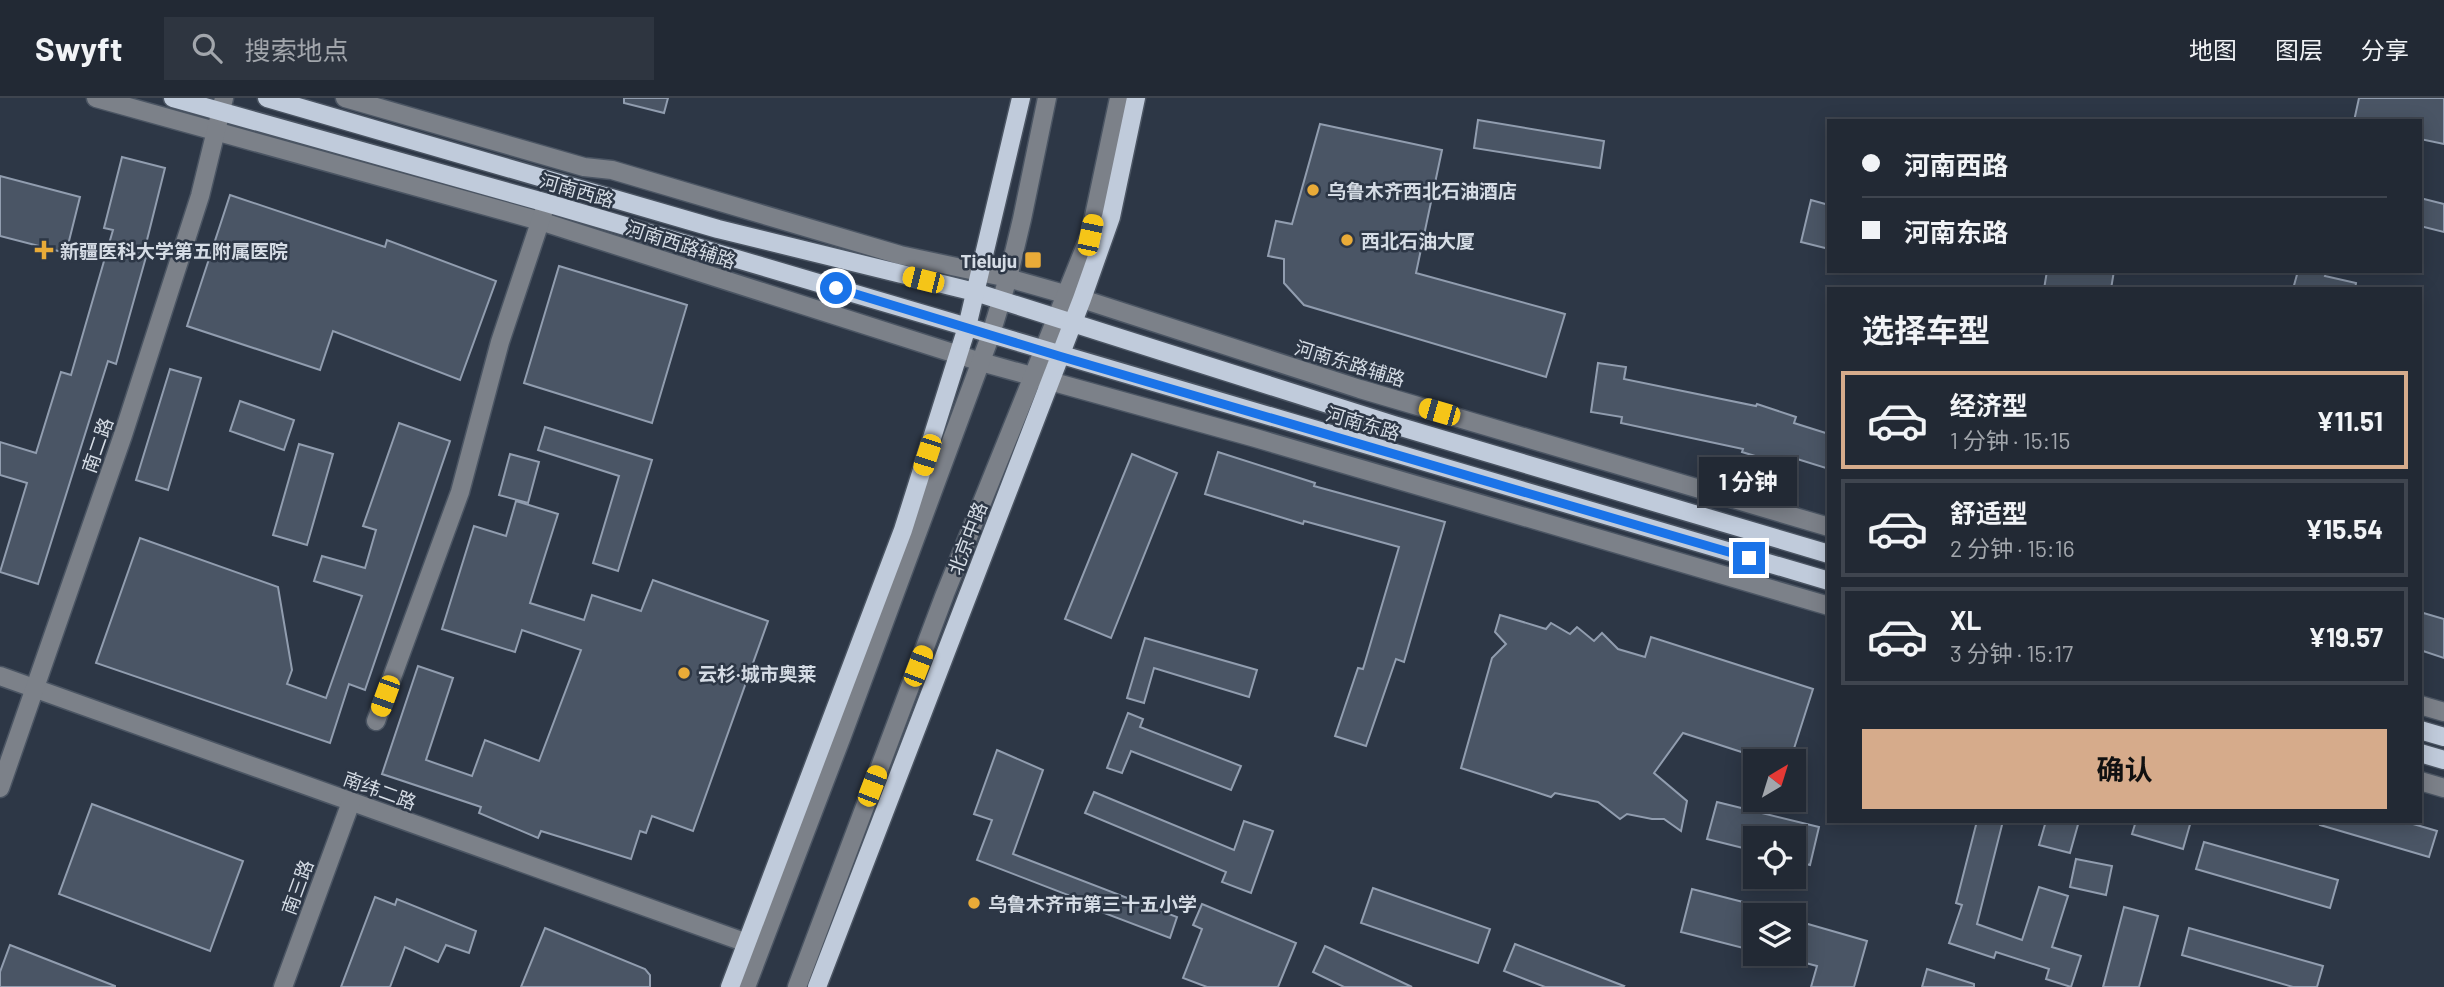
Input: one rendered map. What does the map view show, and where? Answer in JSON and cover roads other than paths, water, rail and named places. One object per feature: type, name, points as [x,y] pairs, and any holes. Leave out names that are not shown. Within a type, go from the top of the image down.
[{"type":"main road","name":"河南西路","points":[[173,98],[222,105],[967,327]]},
{"type":"main road","name":"河南西路","points":[[267,98],[718,229],[975,292]]},
{"type":"main road","points":[[730,987],[903,530],[967,327],[1021,98]]},
{"type":"main road","name":"北京中路","points":[[817,987],[1041,379],[1064,320],[1111,217],[1136,98]]},
{"type":"main road","name":"河南东路","points":[[975,292],[1394,425],[1827,553]]},
{"type":"main road","name":"河南东路","points":[[967,327],[1827,580]]},
{"type":"main road","points":[[2422,731],[2444,737]]},
{"type":"main road","points":[[2422,754],[2444,760]]},
{"type":"street","name":"河南西路辅路","points":[[96,98],[540,221],[1041,379]]},
{"type":"street","points":[[345,98],[584,167],[612,170],[900,255],[980,272]]},
{"type":"street","points":[[746,987],[991,334],[1008,278],[1047,98]]},
{"type":"street","points":[[1074,297],[1119,98]]},
{"type":"street","name":"南二路","points":[[0,789],[127,422],[200,196],[222,105]]},
{"type":"street","points":[[376,721],[460,492],[500,342],[547,203]]},
{"type":"street","name":"河南东路辅路","points":[[980,272],[1074,297],[1360,389],[1827,526]]},
{"type":"street","points":[[797,987],[945,594],[1041,379],[1252,437],[1827,605]]},
{"type":"street","name":"南纬二路","points":[[0,676],[747,943]]},
{"type":"street","points":[[2422,706],[2444,712]]},
{"type":"street","points":[[2422,782],[2444,788]]},
{"type":"street","name":"南三路","points":[[283,987],[351,802]]},
{"type":"place","name":"乌鲁木齐西北石油酒店","points":[[1313,190]]},
{"type":"place","name":"西北石油大厦","points":[[1347,240]]},
{"type":"place","name":"新疆医科大学第五附属医院","points":[[44,250]]},
{"type":"place","name":"Tieluju","points":[[1033,260]]},
{"type":"place","name":"云杉·城市奥莱","points":[[684,673]]},
{"type":"place","name":"乌鲁木齐市第三十五小学","points":[[974,903]]}]
